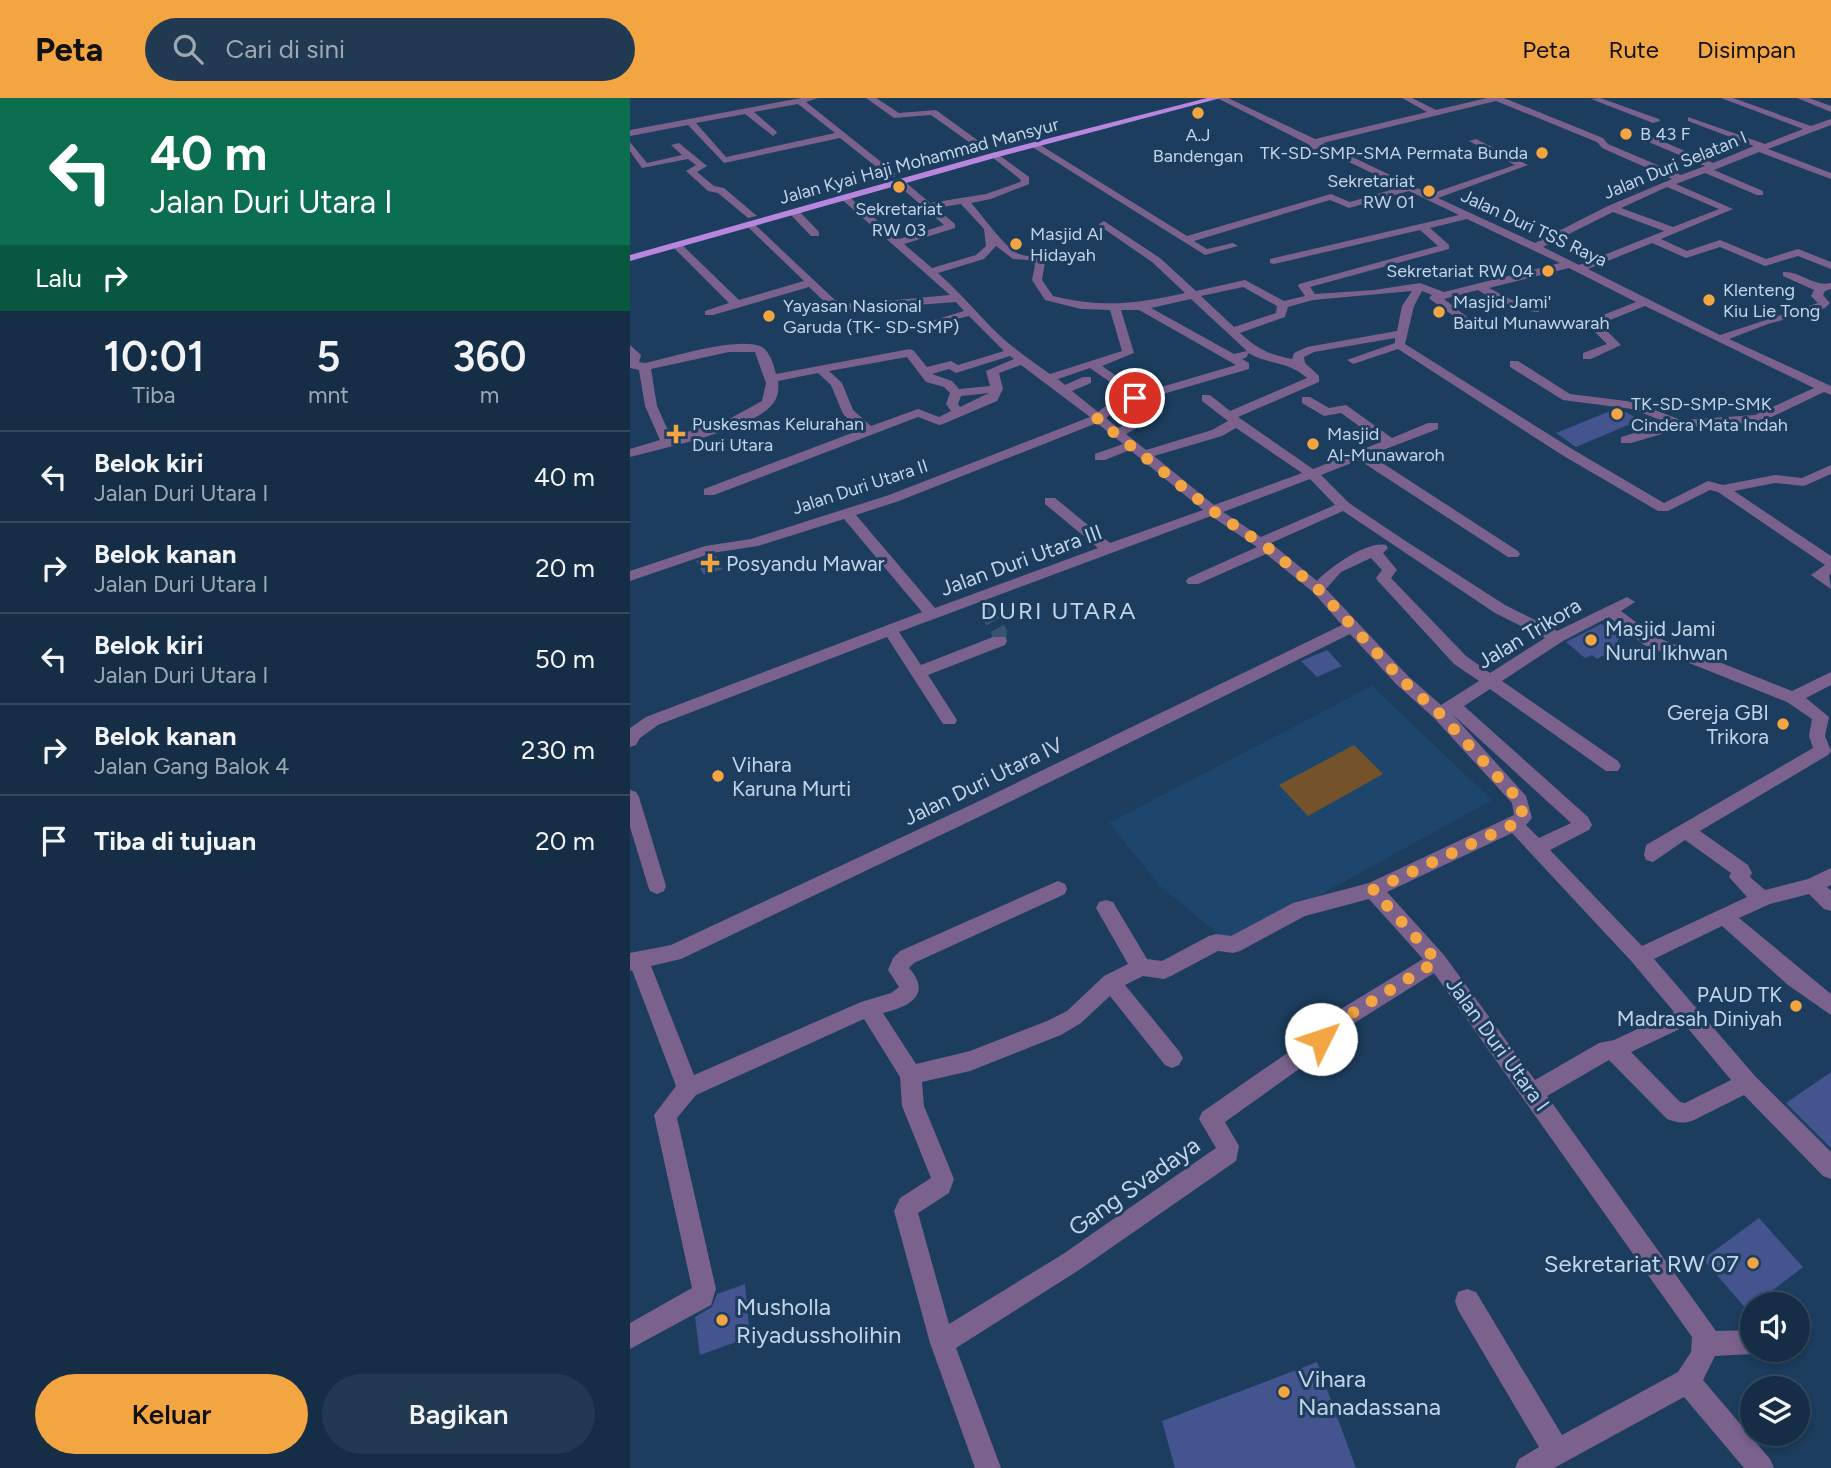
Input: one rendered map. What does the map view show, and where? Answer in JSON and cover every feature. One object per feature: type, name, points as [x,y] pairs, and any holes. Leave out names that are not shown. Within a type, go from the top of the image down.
[{"type":"main road","name":"Jalan Kyai Haji Mohammad Mansyur","points":[[630,252],[990,153],[1198,99],[1219,98]]},
{"type":"main road","name":"Jalan Kyai Haji Mohammad Mansyur","points":[[990,153],[1034,145],[1198,99]]},
{"type":"main road","name":"Jalan Kyai Haji Mohammad Mansyur","points":[[630,258],[749,219],[794,212],[844,197],[896,178]]},
{"type":"street","points":[[630,133],[814,98]]},
{"type":"street","points":[[870,98],[897,116],[933,112],[1026,179],[1024,184],[988,197],[929,206]]},
{"type":"street","name":"Jalan Duri TSS Raya","points":[[1219,98],[1575,266],[1718,339],[1827,390]]},
{"type":"street","points":[[1406,98],[1435,113]]},
{"type":"street","points":[[1289,154],[1497,98],[1600,140],[1605,146],[1681,178]]},
{"type":"street","points":[[1595,98],[1656,121]]},
{"type":"street","points":[[1725,98],[1810,129]]},
{"type":"street","points":[[1801,98],[1831,109]]},
{"type":"street","points":[[800,101],[951,226],[898,243]]},
{"type":"street","points":[[746,110],[773,133]]},
{"type":"street","points":[[1691,119],[1831,176]]},
{"type":"street","points":[[689,121],[724,160],[840,135]]},
{"type":"street","name":"Jalan Duri Selatan I","points":[[1535,247],[1611,208],[1681,178],[1831,122]]},
{"type":"street","points":[[1647,138],[1760,193]]},
{"type":"street","points":[[1428,198],[1523,165],[1473,141]]},
{"type":"street","points":[[630,145],[645,166]]},
{"type":"street","points":[[676,145],[702,166],[691,171],[711,189],[721,190],[831,303],[844,309],[959,298]]},
{"type":"street","points":[[1034,145],[1207,252],[1233,246]]},
{"type":"street","points":[[630,173],[643,170],[645,166],[688,156]]},
{"type":"street","points":[[1346,188],[1385,177]]},
{"type":"street","points":[[1472,326],[1435,298],[1575,266],[1654,240],[1728,209],[1668,184]]},
{"type":"street","points":[[1186,240],[1331,197],[1349,205],[1408,188]]},
{"type":"street","points":[[844,197],[870,223],[932,271],[1017,356],[1049,378],[1213,511],[1264,545],[1318,589],[1351,627],[1582,822],[1583,825],[1536,848]]},
{"type":"street","points":[[932,271],[986,254],[992,242],[984,219],[964,201]]},
{"type":"street","points":[[1611,208],[1720,243],[1765,263],[1798,252],[1831,266]]},
{"type":"street","points":[[794,212],[815,234]]},
{"type":"street","points":[[1274,261],[1466,216]]},
{"type":"street","points":[[1104,223],[1156,260],[1253,351],[1267,358],[1299,364],[1315,379],[1232,419],[1217,433],[1167,446],[1143,456]]},
{"type":"street","points":[[1312,297],[1303,286],[1445,247],[1423,228]]},
{"type":"street","points":[[989,235],[1017,257],[1030,257],[1041,264],[1037,280],[1049,298],[1081,306],[1142,307],[1245,283],[1283,305],[1312,297],[1374,293],[1420,286],[1443,296]]},
{"type":"street","points":[[1654,240],[1686,255],[1720,243]]},
{"type":"street","points":[[675,244],[737,304]]},
{"type":"street","points":[[1718,339],[1824,303],[1817,296],[1826,288],[1787,274]]},
{"type":"street","points":[[709,313],[810,283]]},
{"type":"street","points":[[1401,339],[1408,306],[1420,286]]},
{"type":"street","points":[[1480,287],[1511,304],[1518,302],[1535,310]]},
{"type":"street","points":[[911,301],[926,320],[971,312]]},
{"type":"street","points":[[1587,356],[1615,345],[1592,323],[1645,302]]},
{"type":"street","points":[[1232,332],[1281,315],[1283,305]]},
{"type":"street","points":[[1049,378],[1128,353],[1115,307]]},
{"type":"street","points":[[1142,307],[1257,372]]},
{"type":"street","points":[[630,335],[632,365],[645,367],[729,348],[754,348],[764,356],[772,378],[770,400],[766,405],[738,419],[630,453]]},
{"type":"street","points":[[1353,360],[1401,339]]},
{"type":"street","points":[[1299,364],[1298,356],[1311,349],[1401,339],[1659,506],[1665,508],[1708,485],[1723,489],[1831,562]]},
{"type":"street","points":[[1233,358],[1253,351]]},
{"type":"street","points":[[772,378],[910,353],[930,379],[948,384],[956,393]]},
{"type":"street","points":[[924,372],[951,365],[956,369],[1017,356]]},
{"type":"street","points":[[709,492],[918,413],[939,421],[993,398],[997,389],[992,371],[1017,356]]},
{"type":"street","name":"Jalan Duri Utara II","points":[[630,576],[710,549],[753,543],[894,498],[1097,419],[1107,410],[1139,397],[1267,358]]},
{"type":"street","points":[[1514,364],[1567,397],[1634,406],[1681,424]]},
{"type":"street","points":[[1093,365],[1158,411],[1115,434]]},
{"type":"street","points":[[645,367],[651,406],[667,442]]},
{"type":"street","points":[[821,369],[836,383],[847,411],[868,431]]},
{"type":"street","points":[[1063,390],[1087,380]]},
{"type":"street","points":[[956,393],[997,389]]},
{"type":"street","points":[[1626,440],[1681,424],[1757,419],[1827,390]]},
{"type":"street","points":[[956,393],[952,404],[958,413]]},
{"type":"street","points":[[1206,398],[1312,474],[1343,506],[1500,609],[1557,638]]},
{"type":"street","points":[[1306,400],[1328,413],[1342,408],[1391,443]]},
{"type":"street","name":"Jalan Duri Utara III","points":[[631,735],[652,721],[890,630],[933,615],[981,604],[1109,550],[1433,426]]},
{"type":"street","points":[[1100,457],[1130,446]]},
{"type":"street","points":[[1359,454],[1514,554]]},
{"type":"street","points":[[1723,489],[1774,479],[1804,482],[1831,469]]},
{"type":"street","points":[[1050,501],[1109,550]]},
{"type":"street","points":[[1193,582],[1343,506]]},
{"type":"street","points":[[846,512],[933,615]]},
{"type":"street","points":[[1318,589],[1336,569],[1396,541]]},
{"type":"street","points":[[1373,551],[1390,570],[1383,578],[1460,660],[1612,766]]},
{"type":"street","points":[[1831,568],[1818,575],[1831,584]]},
{"type":"street","points":[[1610,611],[1627,602]]},
{"type":"street","name":"Jalan Trikora","points":[[1447,710],[1557,638],[1610,611],[1650,641],[1793,698],[1821,717],[1817,736],[1822,751],[1686,831]]},
{"type":"street","name":"Jalan Duri Utara IV","points":[[634,960],[674,953],[981,808],[1351,627]]},
{"type":"street","points":[[890,630],[949,720]]},
{"type":"street","points":[[917,673],[999,641]]},
{"type":"street","points":[[1793,698],[1831,678]]},
{"type":"street","points":[[911,1075],[970,1061],[1055,1028],[1074,1017],[1111,982],[1141,967],[1164,970],[1216,942],[1233,945],[1300,909],[1373,890],[1523,818],[1520,801],[1447,710]]},
{"type":"street","points":[[630,797],[657,886]]},
{"type":"street","points":[[1514,824],[1639,956],[1747,1083],[1831,1168]]},
{"type":"street","points":[[1653,855],[1653,850],[1686,831],[1741,870],[1743,873],[1738,877],[1762,899]]},
{"type":"street","points":[[1639,956],[1683,938],[1762,899],[1814,887],[1831,876]]},
{"type":"street","points":[[1814,887],[1831,903]]},
{"type":"street","points":[[630,1337],[702,1296],[704,1289],[665,1115],[688,1088],[868,1008],[897,1001],[909,991],[908,981],[898,970],[907,957],[1058,889]]},
{"type":"street","name":"Jalan Duri Utara I","points":[[1373,890],[1437,961],[1704,1332],[1707,1344]]},
{"type":"street","points":[[1106,908],[1141,967]]},
{"type":"street","points":[[1724,916],[1795,979],[1831,1006]]},
{"type":"street","points":[[634,960],[688,1088]]},
{"type":"street","name":"Gang Svadaya","points":[[942,1343],[1072,1262],[1228,1153],[1228,1146],[1210,1119],[1316,1045],[1325,1030],[1437,961]]},
{"type":"street","points":[[1111,982],[1172,1058]]},
{"type":"street","points":[[868,1008],[911,1075],[913,1106],[943,1179],[942,1185],[908,1206],[906,1211],[942,1343],[988,1468]]},
{"type":"street","points":[[1533,1093],[1605,1050],[1615,1050],[1689,1015]]},
{"type":"street","points":[[1615,1050],[1675,1112],[1686,1113],[1747,1083]]},
{"type":"street","points":[[1466,1301],[1557,1452]]},
{"type":"street","points":[[1528,1468],[1687,1381],[1702,1359],[1707,1344],[1740,1343]]},
{"type":"street","points":[[1687,1381],[1761,1468]]},
{"type":"shaded area","points":[[1372,686],[1492,800],[1231,944],[1161,887],[1109,823]]},
{"type":"shaded area","points":[[1354,745],[1383,774],[1308,816],[1279,785]]},
{"type":"building","name":"TK-SD-SMP-SMK Cindera Mata Indah","points":[[1615,409],[1640,420],[1576,447],[1556,433]]},
{"type":"building","points":[[715,555],[723,569],[704,575],[696,561]]},
{"type":"building","name":"Masjid Jami Nurul Ikhwan","points":[[1601,624],[1621,638],[1617,641],[1622,645],[1597,659],[1592,655],[1585,658],[1566,642]]},
{"type":"building","points":[[1327,650],[1342,666],[1317,677],[1301,661]]},
{"type":"building","points":[[1831,1072],[1831,1148],[1786,1103]]},
{"type":"building","name":"Sekretariat RW 07","points":[[1759,1218],[1803,1267],[1770,1292],[1740,1292],[1740,1302],[1703,1259]]},
{"type":"building","name":"Musholla Riyadussholihin","points":[[745,1284],[750,1337],[700,1355],[695,1317],[712,1307],[717,1294]]},
{"type":"building","name":"Vihara Nanadassana","points":[[1317,1362],[1356,1468],[1175,1468],[1162,1421]]},
{"type":"tunnel","points":[[985,609],[999,631],[999,641]]},
{"type":"place","name":"A.J Bandengan","points":[[1198,113]]},
{"type":"place","name":"B 43 F","points":[[1626,134]]},
{"type":"place","name":"TK-SD-SMP-SMA Permata Bunda","points":[[1542,153]]},
{"type":"place","name":"Sekretariat RW 03","points":[[899,187]]},
{"type":"place","name":"Sekretariat RW 01","points":[[1429,191]]},
{"type":"place","name":"Masjid Al Hidayah","points":[[1016,244]]},
{"type":"place","name":"Sekretariat RW 04","points":[[1548,271]]},
{"type":"place","name":"Klenteng Kiu Lie Tong","points":[[1709,300]]},
{"type":"place","name":"Masjid Jami' Baitul Munawwarah","points":[[1439,312]]},
{"type":"place","name":"Yayasan Nasional Garuda (TK- SD-SMP)","points":[[769,316]]},
{"type":"place","name":"TK-SD-SMP-SMK Cindera Mata Indah","points":[[1617,414]]},
{"type":"place","name":"Puskesmas Kelurahan Duri Utara","points":[[676,434]]},
{"type":"place","name":"Masjid Al-Munawaroh","points":[[1313,444]]},
{"type":"place","name":"Posyandu Mawar","points":[[710,563]]},
{"type":"place","name":"Masjid Jami Nurul Ikhwan","points":[[1591,640]]},
{"type":"place","name":"Gereja GBI Trikora","points":[[1783,724]]},
{"type":"place","name":"Vihara Karuna Murti","points":[[718,776]]},
{"type":"place","name":"PAUD TK Madrasah Diniyah","points":[[1796,1006]]},
{"type":"place","name":"Sekretariat RW 07","points":[[1753,1263]]},
{"type":"place","name":"Musholla Riyadussholihin","points":[[722,1320]]},
{"type":"place","name":"Vihara Nanadassana","points":[[1284,1392]]},
{"type":"district","name":"DURI UTARA","points":[[1059,610]]},
{"type":"route","points":[[1135,398],[1116,405],[1097,419],[1213,511],[1268,548],[1318,589],[1351,627],[1402,680],[1440,714],[1520,801],[1523,818],[1514,824],[1373,890],[1437,961],[1325,1030],[1321,1039]]}]
